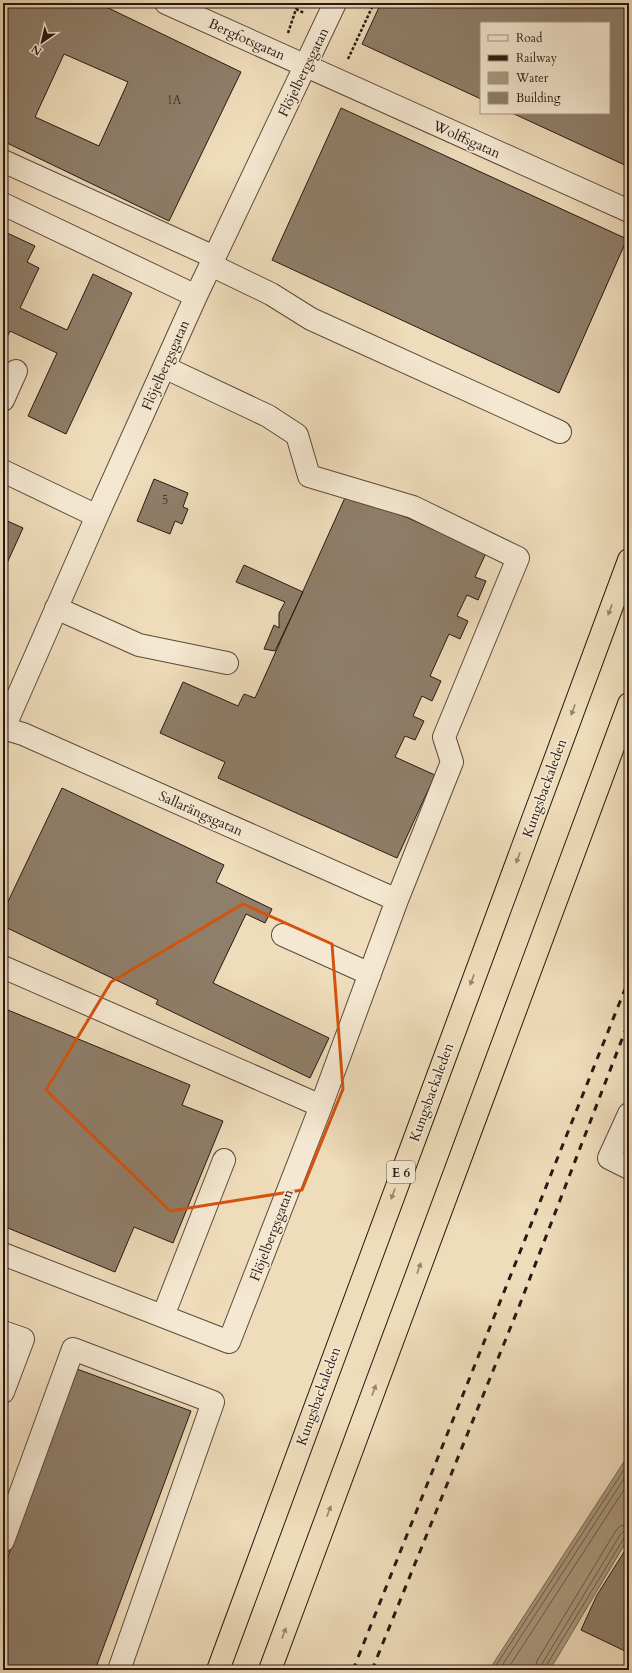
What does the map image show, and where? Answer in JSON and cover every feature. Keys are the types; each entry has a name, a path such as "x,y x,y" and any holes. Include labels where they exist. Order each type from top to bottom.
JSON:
{"highway":[{"name":"Kungsbackaleden","path":"218,1670 629,560"},
{"path":"270,1670 629,704"}],"street":[{"name":"Bergfotsgatan","path":"166,3 281,54 305,67"},
{"name":"Flöjelbergsgatan","path":"3,729 196,296 335,3"},
{"name":"Wolffsgatan","path":"305,67 629,211"},
{"path":"3,161 213,261 311,319 560,432"},
{"path":"3,204 196,296"},
{"name":"Flöjelbergsgatan","path":"3,1254 229,1342 321,1106 397,900 452,762 444,737 518,558 413,507 309,476 297,435 268,416 164,367"},
{"path":"3,400 16,371"},
{"path":"3,471 97,516"},
{"path":"56,608 139,645 227,663"},
{"name":"Sallarängsgatan","path":"3,729 23,734 397,900"},
{"path":"283,935 370,974"},
{"path":"3,967 321,1106"},
{"path":"629,1114 609,1158 629,1168"},
{"path":"163,1316 224,1160"},
{"path":"3,1332 23,1339 3,1392"},
{"path":"3,1541 73,1349 213,1402 119,1670"}],"path":[{"path":"338,82 374,3"}],"highlighted area":[{"path":"243,904 332,944 343,1089 302,1190 170,1211 46,1090 111,982"}],"water":[{"path":"629,1454 629,1537 557,1658 549,1670 489,1670"}],"building":[{"path":"3,3 98,3 241,72 169,221 3,141","holes":["64,54 128,82 99,146 35,117"]},
{"path":"381,3 629,3 629,167 514,114 610,114 610,22 480,22 480,99 362,44"},
{"path":"341,108 627,239 559,393 272,260"},
{"path":"3,231 35,246 27,262 39,268 20,308 67,330 93,274 132,293 66,434 28,416 57,353 10,331 3,345"},
{"path":"154,479 188,493 183,507 188,509 182,524 175,521 170,534 137,521"},
{"path":"348,491 486,553 475,577 486,581 478,600 467,595 457,616 468,621 460,639 449,634 430,676 441,681 432,701 422,696 413,716 424,721 415,740 405,736 395,757 435,775 397,858 218,778 225,762 160,733 183,682 238,706 244,694 255,698"},
{"path":"3,519 23,528 3,572"},
{"path":"244,565 303,592 275,651 264,649 274,625 279,628 279,613 285,602 236,582"},
{"path":"62,788 224,865 216,882 272,909 265,923 246,914 213,983 329,1038 310,1078 156,1004 158,1000 3,926 3,912"},
{"path":"3,1008 190,1085 182,1105 223,1121 173,1243 134,1227 115,1272 3,1226"},
{"path":"77,1369 191,1411 95,1670 3,1670 3,1570"},
{"path":"629,1544 629,1641 625,1651 581,1630 597,1595"}],"railway":[{"path":"353,1670 629,979"},
{"path":"372,1670 520,1304 629,1021"}]}
